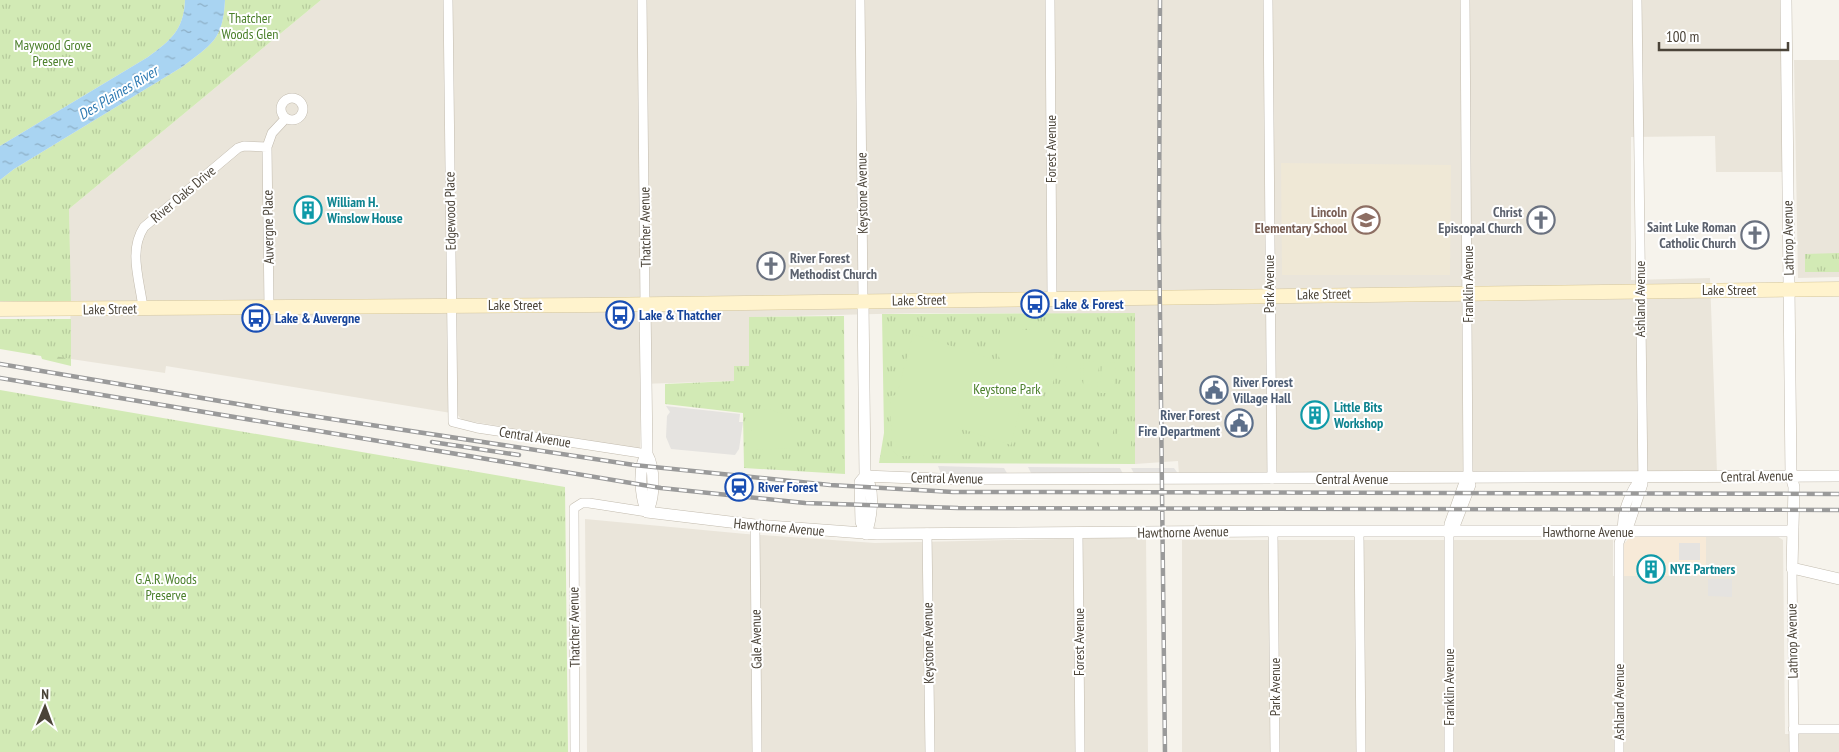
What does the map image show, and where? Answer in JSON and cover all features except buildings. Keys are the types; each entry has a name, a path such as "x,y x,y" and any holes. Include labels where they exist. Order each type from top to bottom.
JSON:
{"main road":[{"name":"Lake Street","path":"0,310 1839,289"}],"street":[{"name":"Edgewood Place","path":"448,0 453,422"},
{"name":"Thatcher Avenue","path":"642,0 647,454 642,461 643,503 647,512"},
{"name":"Keystone Avenue","path":"860,0 865,476 870,482 870,522 866,534"},
{"name":"Forest Avenue","path":"1050,0 1052,297"},
{"name":"Park Avenue","path":"1268,0 1272,479"},
{"name":"Franklin Avenue","path":"1449,752 1449,532 1456,524 1471,486 1468,479 1465,0"},
{"name":"Ashland Avenue","path":"1619,752 1619,543 1623,532 1630,524 1644,484 1642,477 1637,0"},
{"name":"Lathrop Avenue","path":"1786,0 1791,476 1794,487 1794,523 1791,531 1794,752"},
{"path":"267,147 272,133 286,118"},
{"name":"River Oaks Drive","path":"143,308 135,254 138,236 144,227 238,148 244,146 267,147"},
{"name":"Auvergne Place","path":"267,147 269,307"},
{"name":"Central Avenue","path":"453,422 477,428 647,454"},
{"name":"Central Avenue","path":"865,476 939,479 1468,479 1839,476"},
{"name":"Hawthorne Avenue","path":"578,504 589,503 755,525 866,534 1273,531 1791,531"},
{"name":"Thatcher Avenue","path":"575,752 572,513 578,504"},
{"name":"Gale Avenue","path":"755,525 757,752"},
{"name":"Park Avenue","path":"1273,531 1275,752"},
{"path":"1359,532 1362,752"},
{"name":"Keystone Avenue","path":"927,533 930,752"},
{"name":"Forest Avenue","path":"1078,533 1080,752"},
{"path":"1792,568 1839,579"},
{"path":"1793,729 1839,729"}],"shaded area":[{"path":"321,0 1780,0 1783,172 1716,172 1715,136 1631,137 1631,280 1710,278 1717,473 1179,475 1178,461 1135,464 1135,314 918,313 749,317 749,367 734,381 640,384 640,449 462,420 457,414 166,366 165,373 71,359 69,209"},
{"path":"1794,60 1839,60 1839,277 1798,278"},
{"name":"Lincoln Elementary School","path":"1281,163 1451,165 1450,275 1282,275"},
{"path":"666,406 740,414 739,422 743,422 739,449 735,455 671,449 666,437 667,416 670,412"},
{"path":"938,466 1004,468 1008,475 941,474"},
{"path":"1028,467 1120,468 1124,476 1032,475"},
{"path":"1131,468 1174,468 1179,475 1135,475"},
{"path":"585,519 746,534 875,543 1146,537 1148,752 587,752"},
{"path":"1706,535 1777,536 1783,540 1785,734 1839,734 1839,752 1182,752 1182,540 1613,540 1613,576 1705,576"},
{"path":"1706,535 1706,576 1624,576 1624,544 1630,537"},
{"path":"1679,543 1700,543 1700,560 1679,560"},
{"path":"1708,579 1732,579 1732,597 1708,596"}],"green space":[{"name":"Maywood Grove Preserve","path":"0,0 185,0 179,27 169,40 156,51 0,146"},
{"name":"Thatcher Woods Glen","path":"225,0 321,0 69,209 71,302 0,301 0,180 14,169 182,67 201,52 214,40 218,33 222,24"},
{"path":"1839,253 1839,272 1805,272 1805,254"},
{"name":"Keystone Park","path":"1135,313 1135,464 879,463 884,433 882,314"},
{"path":"844,316 845,474 744,468 743,413 665,404 665,384 734,381 734,366 749,366 749,317"},
{"path":"0,319 71,319 71,359 0,346"},
{"path":"0,326 71,326 71,366 42,359 41,356 0,349"},
{"path":"1000,330 1050,330 1055,335 1053,385 1026,384 1011,445 956,427 960,455 898,456 892,450 890,396 897,395 913,334 1002,362 999,357"},
{"path":"1067,361 1081,361 1080,392 1065,391"},
{"path":"1084,361 1099,362 1097,392 1083,392"},
{"path":"1102,362 1116,363 1114,393 1100,393"},
{"name":"G.A.R. Woods Preserve","path":"0,390 565,487 568,752 0,752"},
{"path":"769,409 786,415 793,429 793,448 755,450 752,448 752,410"},
{"path":"1099,422 1113,422 1113,453 1099,453"},
{"path":"1117,422 1131,422 1131,453 1117,453"}],"water":[{"name":"Des Plaines River","path":"185,0 225,0 222,24 214,40 208,46 182,67 14,169 0,180 0,146 156,51 169,40 179,27"}],"railway":[{"path":"1160,0 1159,228 1165,752"},
{"path":"0,364 279,411 634,465 830,485 953,492 1839,494"},
{"path":"0,378 661,488 805,503 958,508 1839,510"},
{"path":"432,442 519,455"}],"place":[{"name":"William H. Winslow House","path":"308,210"},
{"name":"Lincoln Elementary School","path":"1366,220"},
{"name":"Christ Episcopal Church","path":"1541,220"},
{"name":"Saint Luke Roman Catholic Church","path":"1755,235"},
{"name":"River Forest Methodist Church","path":"771,266"},
{"name":"Lake & Forest","path":"1035,304"},
{"name":"Lake & Thatcher","path":"620,315"},
{"name":"Lake & Auvergne","path":"256,318"},
{"name":"River Forest Village Hall","path":"1214,390"},
{"name":"Little Bits Workshop","path":"1315,415"},
{"name":"River Forest Fire Department","path":"1239,423"},
{"name":"River Forest","path":"739,487"},
{"name":"NYE Partners","path":"1651,569"}]}
